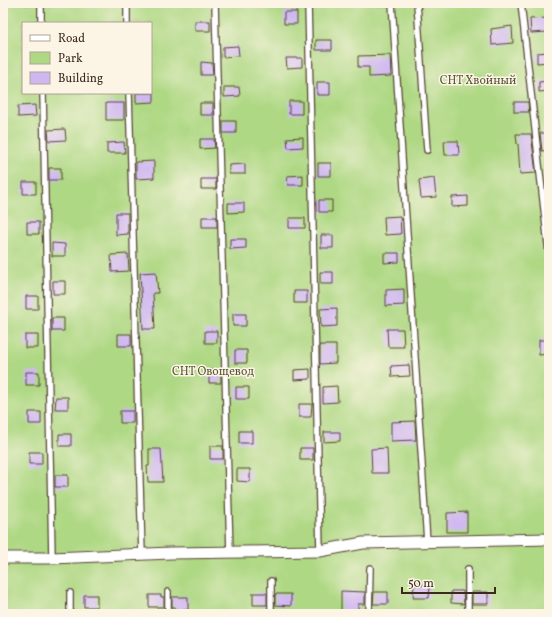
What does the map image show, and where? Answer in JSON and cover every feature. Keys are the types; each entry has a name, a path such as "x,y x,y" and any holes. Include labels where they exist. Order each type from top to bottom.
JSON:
{"street":[{"path":"3,558 320,551 363,543 549,539"}],"lane":[{"path":"127,3 128,22"},
{"path":"215,3 230,553"},
{"path":"308,3 320,551"},
{"path":"392,3 427,542"},
{"path":"417,3 427,150"},
{"path":"521,3 549,254"},
{"path":"41,4 41,22"},
{"path":"43,94 52,558"},
{"path":"129,94 142,554"},
{"path":"370,568 370,614"},
{"path":"468,569 468,614"},
{"path":"271,581 271,614"},
{"path":"168,592 168,614"},
{"path":"70,593 70,614"}],"green space":[{"name":"СНТ Овощевод","path":"3,3 549,3 549,614 3,614"}],"building":[{"path":"284,12 297,12 297,24 284,24"},
{"path":"547,18 548,32 531,33 530,19"},
{"path":"195,21 210,21 210,31 195,31"},
{"path":"512,26 513,43 492,45 491,29"},
{"path":"316,40 332,40 332,50 316,50"},
{"path":"238,46 239,56 223,57 223,47"},
{"path":"549,52 549,62 537,63 537,53"},
{"path":"390,55 391,76 369,77 369,67 358,67 358,56"},
{"path":"286,58 302,58 302,67 287,68"},
{"path":"201,62 212,63 213,75 201,75"},
{"path":"549,81 549,91 539,92 539,82"},
{"path":"317,82 330,82 330,95 317,95"},
{"path":"224,87 239,87 240,96 224,97"},
{"path":"154,93 154,102 136,103 136,94"},
{"path":"289,101 302,101 302,114 289,114"},
{"path":"514,102 528,102 529,112 514,112"},
{"path":"106,103 124,103 124,120 106,120"},
{"path":"200,103 213,103 213,115 200,115"},
{"path":"35,105 36,116 18,117 18,106"},
{"path":"223,121 236,121 236,133 223,133"},
{"path":"65,129 66,140 49,141 48,130"},
{"path":"540,133 549,133 549,150 542,151"},
{"path":"516,134 531,134 536,173 520,174"},
{"path":"303,137 303,147 288,148 287,138"},
{"path":"200,139 214,139 215,148 200,149"},
{"path":"444,141 458,141 459,155 445,155"},
{"path":"124,142 125,153 107,153 107,143"},
{"path":"154,161 154,178 136,179 136,162"},
{"path":"318,163 331,163 331,176 318,176"},
{"path":"245,164 245,174 229,174 229,165"},
{"path":"49,168 61,168 61,180 49,180"},
{"path":"303,175 303,185 288,185 287,176"},
{"path":"434,178 436,197 421,198 419,180"},
{"path":"201,179 216,179 216,189 201,189"},
{"path":"23,182 36,182 36,194 23,194"},
{"path":"468,196 468,206 452,207 452,197"},
{"path":"319,200 332,200 332,212 319,212"},
{"path":"228,203 244,203 244,212 228,213"},
{"path":"116,213 128,213 128,234 116,235"},
{"path":"400,216 401,234 385,235 384,217"},
{"path":"202,217 217,217 217,227 202,227"},
{"path":"289,218 305,218 305,228 289,228"},
{"path":"27,222 39,222 39,234 27,234"},
{"path":"321,235 333,235 333,248 321,248"},
{"path":"230,239 246,239 246,248 230,249"},
{"path":"52,243 65,244 65,256 52,256"},
{"path":"384,253 399,253 399,262 384,263"},
{"path":"128,254 129,271 112,272 111,255"},
{"path":"156,272 158,293 153,293 155,329 143,329 140,273"},
{"path":"320,272 333,272 333,284 320,284"},
{"path":"53,281 65,281 65,294 53,294"},
{"path":"404,289 404,305 386,306 386,290"},
{"path":"294,291 307,291 307,303 294,303"},
{"path":"26,296 38,296 38,309 26,309"},
{"path":"337,308 337,326 321,327 320,309"},
{"path":"233,314 246,314 246,326 233,326"},
{"path":"52,318 64,318 64,331 52,331"},
{"path":"387,329 403,329 404,347 388,347"},
{"path":"205,331 217,331 217,343 205,343"},
{"path":"118,334 131,334 131,346 118,346"},
{"path":"25,335 38,335 38,348 25,348"},
{"path":"539,340 549,340 549,354 539,355"},
{"path":"320,345 336,345 336,363 320,364"},
{"path":"235,350 247,350 247,363 235,363"},
{"path":"409,365 410,376 392,377 391,366"},
{"path":"310,369 310,379 294,380 294,370"},
{"path":"209,370 221,370 221,383 209,383"},
{"path":"26,372 39,372 39,385 26,385"},
{"path":"337,386 338,402 323,403 323,387"},
{"path":"236,387 249,387 249,399 236,399"},
{"path":"56,397 68,397 68,409 55,409"},
{"path":"299,404 312,404 311,417 299,417"},
{"path":"120,411 133,411 133,423 120,423"},
{"path":"29,412 41,412 41,424 29,424"},
{"path":"415,421 416,440 391,441 391,422"},
{"path":"239,431 252,431 252,443 239,443"},
{"path":"324,432 340,432 340,441 324,442"},
{"path":"59,434 71,434 71,446 59,446"},
{"path":"210,446 223,446 223,459 210,459"},
{"path":"300,448 313,448 313,460 300,460"},
{"path":"387,448 388,473 372,473 371,449"},
{"path":"149,449 161,449 163,482 148,482 147,466 149,466"},
{"path":"29,452 42,452 42,464 29,464"},
{"path":"237,469 250,469 250,482 237,481"},
{"path":"55,475 68,475 68,487 55,487"},
{"path":"467,512 467,532 447,532 447,513"},
{"path":"414,585 430,585 429,598 413,598"},
{"path":"341,591 365,592 365,604 358,604 358,614 341,614"},
{"path":"451,591 463,591 464,604 451,603"},
{"path":"374,592 388,592 388,604 373,604"},
{"path":"472,592 488,592 488,604 472,604"},
{"path":"253,593 267,594 267,605 253,605"},
{"path":"275,594 291,594 291,606 275,605"},
{"path":"84,595 97,595 97,607 84,607"},
{"path":"149,595 161,595 161,597 164,597 164,607 149,607"},
{"path":"172,597 188,597 188,610 175,610 175,607 172,607"}],"park label":[{"name":"СНТ Хвойный","path":"478,80"}]}
